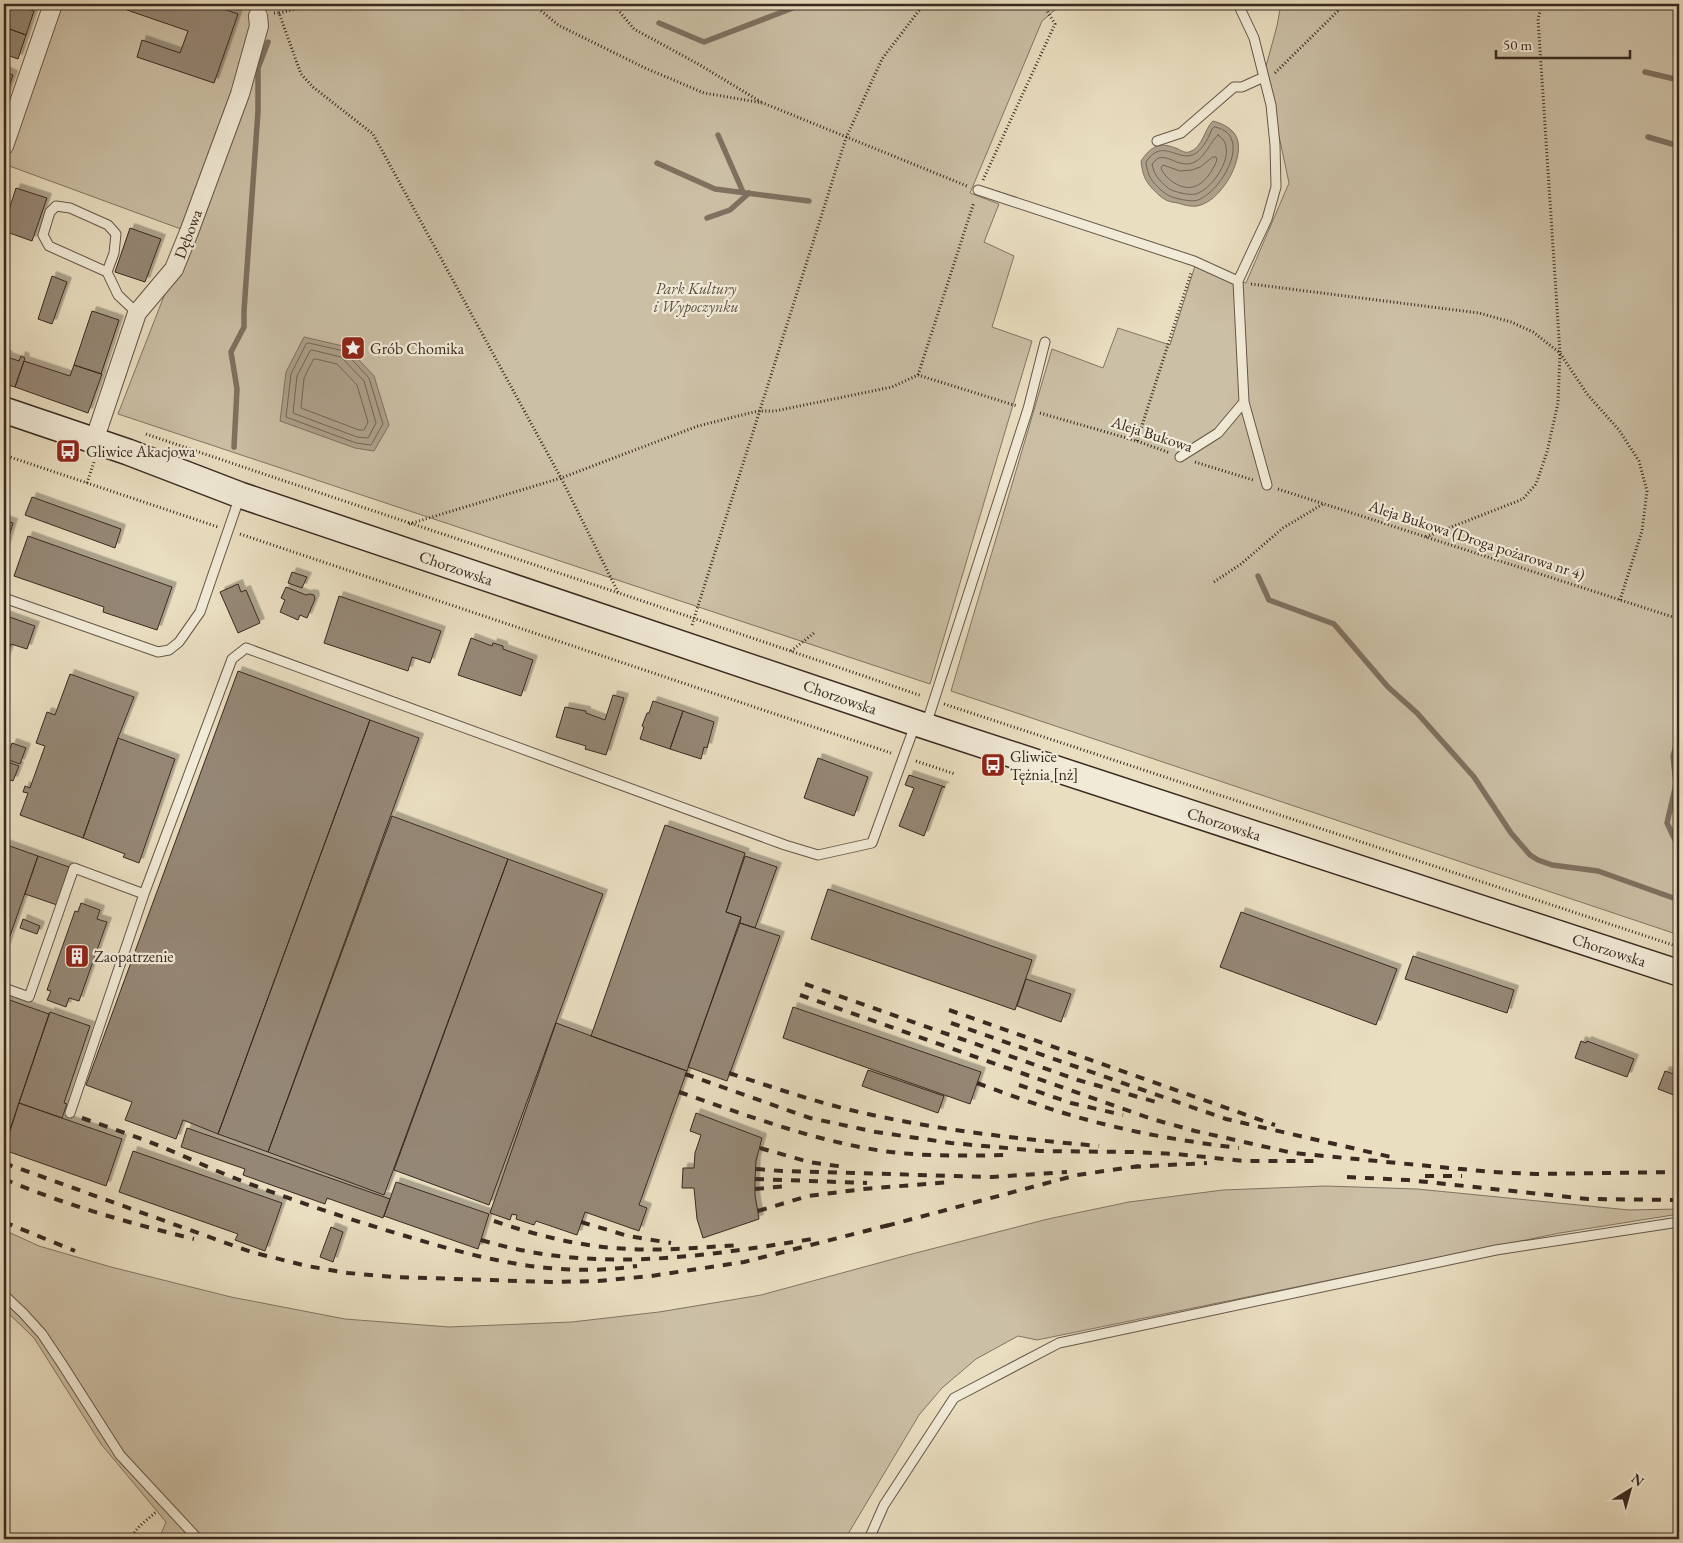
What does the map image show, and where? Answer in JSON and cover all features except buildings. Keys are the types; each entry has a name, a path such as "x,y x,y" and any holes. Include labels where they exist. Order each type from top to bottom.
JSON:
{"main road":[{"name":"Chorzowska","path":"4,410 94,451 128,452 240,495 921,724 1679,973"}],"street":[{"path":"4,146 53,4"},
{"name":"Dębowa","path":"94,451 137,313 174,270 240,94 259,26 265,15"}],"lane":[{"path":"1238,4 1254,38 1265,79 1271,105 1275,145 1276,187 1267,220 1238,281 1244,402 1267,485"},
{"path":"1156,141 1181,133 1234,88 1265,79"},
{"path":"978,190 1194,260 1238,281"},
{"path":"107,272 114,253 116,234 108,225 70,208 56,206 50,212 43,235 49,246 107,272 118,295 137,313"},
{"path":"70,1113 144,894 232,659 246,648 776,842 818,855 872,843 904,757 934,700 1028,409 1045,342"},
{"path":"1180,457 1218,433 1244,402"},
{"path":"4,598 158,652 169,650 179,642 200,612 240,495"},
{"path":"4,988 29,996 74,868 144,894"},
{"path":"869,1539 884,1505 954,1398 1059,1344 1496,1250 1679,1222"},
{"path":"4,1295 42,1334 120,1455 198,1539"}],"path":[{"path":"265,15 316,4"},
{"path":"533,4 558,25 644,68 704,93 763,103"},
{"path":"613,4 634,29 700,65 763,103 978,190"},
{"path":"691,628 758,411 846,138 882,59 924,4"},
{"path":"409,524 561,478 698,426 758,411 776,411 892,387 918,375 978,190 1055,24 1044,4"},
{"path":"1265,79 1345,4"},
{"path":"1426,537 1523,499 1536,484 1547,452 1558,403 1560,352 1538,19 1542,4"},
{"path":"279,13 301,74 313,87 373,134 561,478 619,594"},
{"path":"1137,441 1194,260"},
{"path":"1238,281 1262,286 1479,313 1511,322 1533,332 1560,352 1587,394 1619,430 1639,461 1647,491 1642,531 1620,600"},
{"name":"Aleja Bukowa","path":"918,375 1137,441 1267,485"},
{"path":"139,432 934,700 1679,948"},
{"path":"88,483 94,451"},
{"path":"4,454 956,774"},
{"name":"Aleja Bukowa (Droga pożarowa nr 4)","path":"1267,485 1679,619"},
{"path":"1214,582 1241,564 1282,528 1323,504"},
{"path":"791,651 814,633"},
{"path":"131,1539 146,1521 165,1505"}],"green space":[{"name":"Park Kultury i Wypoczynku","path":"60,4 1062,4 1042,21 970,193 999,204 984,242 1014,256 992,327 1032,341 930,684 118,414 189,232 4,164"},
{"path":"1281,4 1679,4 1679,935 951,691 1052,349 1103,368 1118,328 1170,345 1195,266 1246,283 1289,183 1265,70"},
{"path":"1325,1186 1417,1189 1629,1210 1679,1209 1679,1214 1560,1233 1037,1340 1018,1336 976,1359 942,1388 919,1415 848,1534 847,1539 159,1539 166,1522 101,1444 34,1338 4,1309 4,1230 39,1246 111,1267 231,1297 345,1319 449,1327 572,1322 659,1312 761,1295 1048,1219 1129,1202 1223,1190"}],"water":[{"path":"1213,121 1229,128 1235,134 1238,142 1237,161 1228,181 1214,197 1206,203 1197,206 1188,206 1164,199 1146,181 1141,161 1156,146 1166,145 1184,152 1194,150"},
{"path":"304,337 347,347 374,376 389,425 374,451 355,448 280,421 286,372"}],"waterway":[{"path":"659,23 704,42 803,4"},
{"path":"234,447 237,389 231,352 244,327 258,111 258,68 268,42"},
{"path":"1645,72 1679,80"},
{"path":"718,135 743,192"},
{"path":"1648,137 1679,146"},
{"path":"657,163 715,189 809,201"},
{"path":"707,218 730,210 749,193"},
{"path":"1258,576 1269,600 1334,624 1388,687 1417,713 1474,777 1511,833 1530,855 1552,865 1598,871 1679,900"},
{"path":"1679,736 1673,756 1676,784 1667,823 1679,848"}],"railway":[{"path":"805,984 1078,1080 1163,1104"},
{"path":"800,995 1152,1119 1195,1131 1293,1153 1492,1172 1536,1174"},
{"path":"949,1010 1275,1125"},
{"path":"951,1023 1226,1119 1391,1157"},
{"path":"729,1073 833,1105 897,1120 983,1134 1099,1146"},
{"path":"685,1074 810,1118 876,1132 951,1143 1040,1151 1176,1154 1244,1161 1318,1161"},
{"path":"977,1083 1056,1111 1109,1126 1174,1139 1239,1148"},
{"path":"1019,1085 1071,1103 1123,1115"},
{"path":"679,1092 794,1131 865,1148 954,1156 1009,1155"},
{"path":"82,1118 151,1143 229,1176 301,1203 387,1231 466,1253 522,1265 550,1268 579,1270 637,1266"},
{"path":"760,1148 809,1162 845,1167"},
{"path":"4,1163 251,1252 307,1266 348,1273 394,1277 551,1282 598,1281 651,1276 744,1262 893,1224"},
{"path":"1132,1167 1207,1163"},
{"path":"886,1226 1077,1175 1139,1166"},
{"path":"756,1169 992,1177 1067,1172"},
{"path":"1530,1174 1679,1172"},
{"path":"1425,1176 1462,1176"},
{"path":"1347,1177 1408,1180 1588,1199 1679,1200"},
{"path":"4,1179 98,1213 194,1239"},
{"path":"755,1179 867,1183"},
{"path":"758,1211 808,1196 950,1182"},
{"path":"755,1189 787,1186"},
{"path":"494,1221 561,1240 612,1248 657,1250 741,1245"},
{"path":"4,1222 75,1251"},
{"path":"581,1222 628,1236 671,1243"},
{"path":"481,1240 564,1257 646,1259 729,1252 812,1239"}],"place":[{"name":"Grób Chomika","path":"353,348"},
{"name":"Gliwice Akacjowa","path":"68,451"},
{"name":"Gliwice Tężnia [nż]","path":"993,765"},
{"name":"Zaopatrzenie","path":"77,956"}]}
